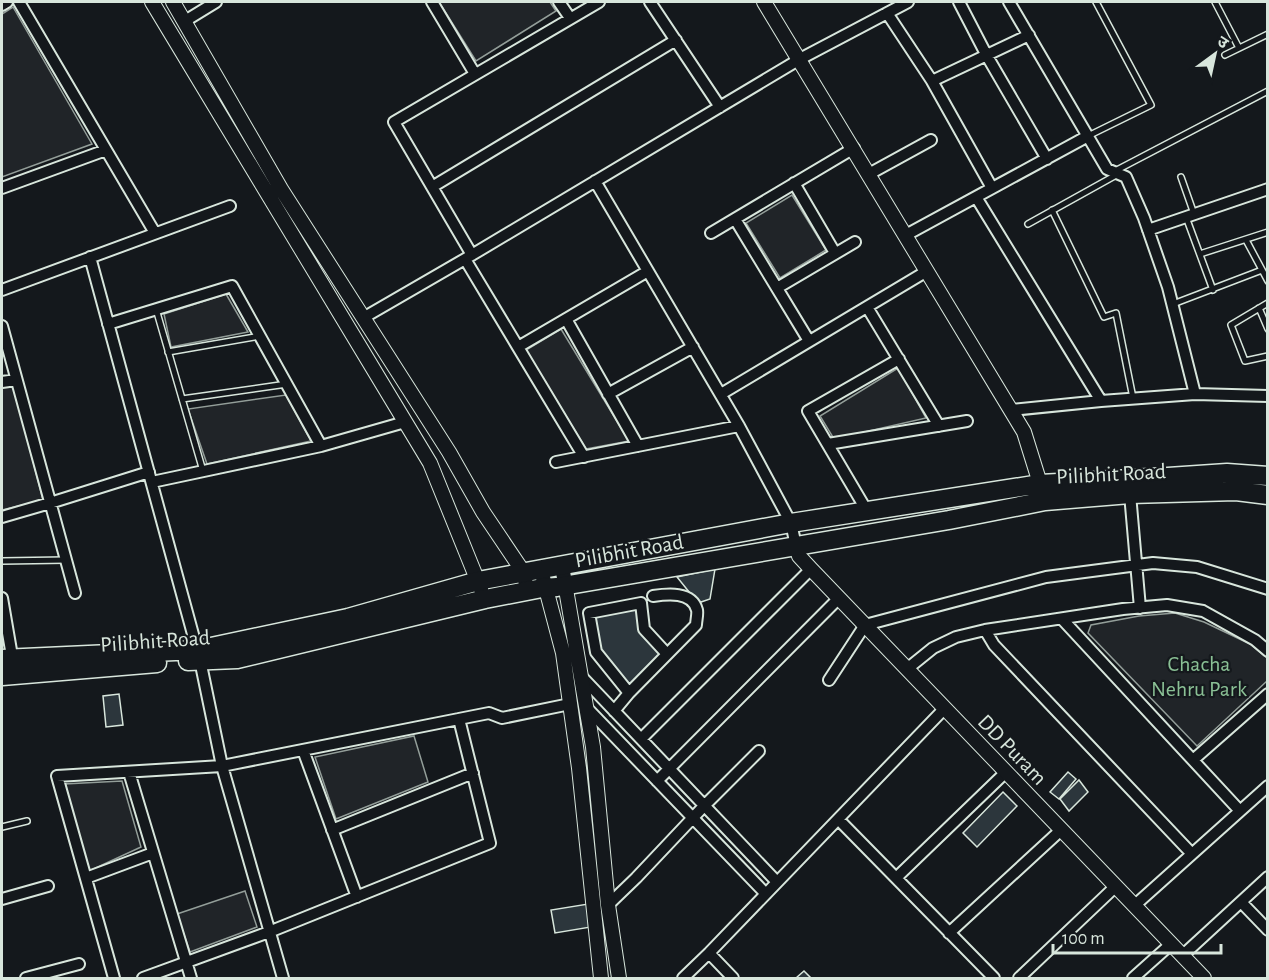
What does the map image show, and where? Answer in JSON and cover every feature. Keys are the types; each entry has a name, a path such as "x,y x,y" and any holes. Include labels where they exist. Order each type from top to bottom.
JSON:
{"highway":[{"path":"198,655 348,618 478,581 791,523 867,511 1168,477 1227,473 1268,476"},
{"name":"Pilibhit Road","path":"8,667 198,655 237,659 485,599 938,522 1043,492 1130,494 1236,491 1268,495"}],"street":[{"path":"2,5 7,2"},
{"path":"19,2 155,233"},
{"path":"152,2 430,463 485,599"},
{"path":"173,2 281,189 449,452 483,512 546,588 563,653 579,768 601,978"},
{"path":"185,21 216,2"},
{"path":"432,2 474,74"},
{"path":"559,2 570,18"},
{"path":"584,457 518,347 394,122 599,2"},
{"path":"650,2 720,107"},
{"path":"764,2 1012,410 1024,432 1043,492"},
{"path":"363,318 800,59 908,2"},
{"path":"959,2 987,56 1047,159"},
{"path":"1009,2 1107,169 1126,177 1168,286 1195,394"},
{"path":"887,13 932,81 993,188"},
{"path":"932,81 1029,35"},
{"path":"432,188 676,40"},
{"path":"906,235 1088,136"},
{"path":"869,174 931,140"},
{"path":"711,233 854,148"},
{"path":"2,188 106,150"},
{"path":"595,182 739,426 791,523 796,546"},
{"path":"794,183 835,253"},
{"path":"1148,230 1267,191"},
{"path":"976,196 1101,401"},
{"path":"2,290 230,206"},
{"path":"735,219 809,342"},
{"path":"777,288 855,242"},
{"path":"90,257 198,655 222,766 283,978"},
{"path":"518,347 648,271"},
{"path":"721,394 927,271"},
{"path":"108,324 232,286 321,446"},
{"path":"867,307 939,426"},
{"path":"566,319 638,446"},
{"path":"2,326 75,593"},
{"path":"608,394 693,347"},
{"path":"867,511 808,411 899,359"},
{"path":"2,382 16,380"},
{"path":"1012,410 1195,394 1268,396"},
{"path":"2,517 151,477 202,471 321,446 405,422"},
{"path":"828,444 967,422"},
{"path":"556,462 739,426"},
{"path":"1130,494 1140,608"},
{"name":"DD Puram","path":"796,546 799,556 811,569 1204,978"},
{"path":"829,680 865,626 1046,577 1153,563 1197,567 1268,589"},
{"path":"562,566 593,747 608,905 619,978"},
{"path":"640,739 811,569"},
{"path":"527,591 533,571"},
{"path":"614,711 696,625 697,610 690,600 676,594 653,596"},
{"path":"2,597 8,667"},
{"path":"657,781 839,598"},
{"path":"629,693 596,652 589,613 641,603 644,629 668,654"},
{"path":"907,669 933,648 956,636 1167,605 1203,611 1255,640 1268,651"},
{"path":"1062,619 1240,811"},
{"path":"985,630 994,645 1192,854"},
{"path":"582,677 777,882"},
{"path":"1193,760 1268,694"},
{"path":"114,978 57,776 222,766 489,713 502,718 570,704"},
{"path":"587,708 766,894"},
{"path":"683,978 945,708"},
{"path":"143,978 269,932 489,843 459,719"},
{"path":"303,750 357,897"},
{"path":"608,905 759,751"},
{"path":"129,771 191,978"},
{"path":"332,830 473,772"},
{"path":"896,878 1005,772"},
{"path":"1134,906 1268,786"},
{"path":"838,819 994,978"},
{"path":"949,933 1061,830"},
{"path":"86,878 153,853"},
{"path":"1182,956 1268,877"},
{"path":"2,899 48,886"},
{"path":"1019,978 1116,886"},
{"path":"1241,902 1268,930"},
{"path":"1133,978 1171,944"},
{"path":"709,953 733,978"},
{"path":"26,978 79,964"}],"lane":[{"path":"1088,136 1151,105 1096,2"},
{"path":"1216,2 1239,48"},
{"path":"1226,55 1268,34"},
{"path":"1028,224 1116,173 1268,91"},
{"path":"1181,177 1200,254 1213,290"},
{"path":"1052,210 1104,317 1116,313 1133,398"},
{"path":"1200,254 1268,232"},
{"path":"1246,240 1268,281"},
{"path":"1173,304 1262,270"},
{"path":"1268,303 1231,325 1245,362 1268,356"},
{"path":"1259,308 1268,329"},
{"path":"156,309 202,471"},
{"path":"168,352 260,336"},
{"path":"182,399 287,384"},
{"path":"2,561 66,560"},
{"path":"2,827 27,821"}],"green space":[{"path":"439,2 550,2 556,11 476,61"},
{"path":"13,7 92,144 2,177 2,14"},
{"path":"792,195 826,250 780,278 746,223"},
{"path":"226,294 248,332 171,347 164,314"},
{"path":"561,329 629,441 586,449 526,350"},
{"path":"898,368 926,418 834,439 820,416"},
{"path":"13,384 43,500 2,510 2,387"},
{"path":"286,395 311,441 207,464 188,409"},
{"name":"Chacha Nehru Park","path":"1175,613 1204,622 1250,644 1267,658 1267,681 1197,746 1088,633 1091,625 1139,616"},
{"path":"414,736 428,782 336,819 315,757"},
{"path":"122,781 141,847 87,872 64,784"},
{"path":"245,891 257,927 190,952 177,914"}],"building":[{"path":"715,569 710,599 698,603 677,577"},
{"path":"641,603 644,629 667,654 629,693 596,652 589,613"},
{"path":"119,694 123,725 106,727 103,696"},
{"path":"1068,772 1076,779 1059,799 1050,792"},
{"path":"1079,780 1088,792 1069,811 1060,799"},
{"path":"1003,792 1017,806 977,847 963,833"},
{"path":"588,904 591,927 555,933 551,910"},
{"path":"804,971 811,978 796,978"}]}
